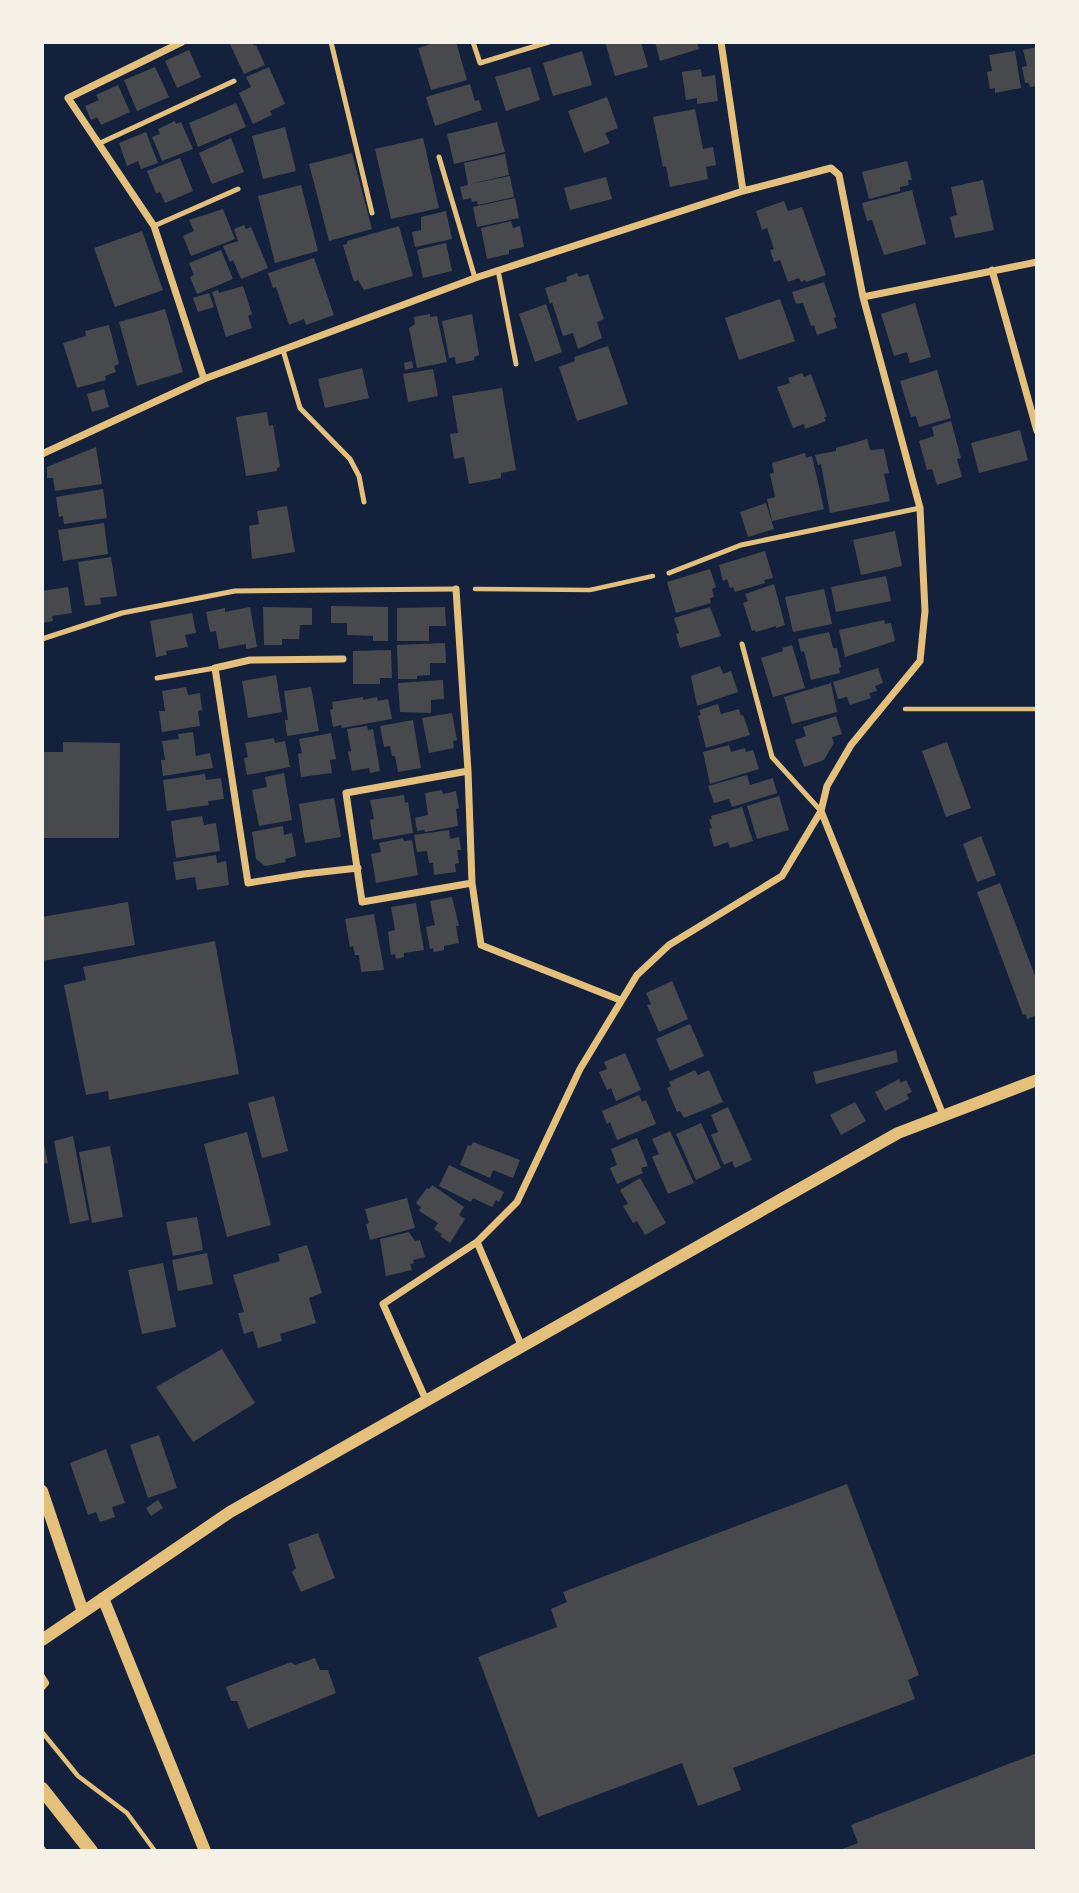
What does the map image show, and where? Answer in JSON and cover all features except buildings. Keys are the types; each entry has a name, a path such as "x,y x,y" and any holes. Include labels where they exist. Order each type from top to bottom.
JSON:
{"main road":[{"path":"42,1789 91,1851"}],"street":[{"path":"182,42 68,98 154,226 204,379"},
{"path":"721,42 743,191"},
{"path":"42,454 204,379 475,278 743,191 831,168 839,175 863,297 920,508 925,611 920,661 851,745 827,786 821,811 782,876 669,945 636,975 580,1069 517,1202 477,1242 383,1304 426,1399"},
{"path":"863,297 1037,262"},
{"path":"992,270 1037,431"},
{"path":"456,589 472,883 481,945 620,1000"},
{"path":"343,659 250,660 215,668 248,883 358,868"},
{"path":"468,771 346,793 362,902 472,883"},
{"path":"821,811 943,1115"},
{"path":"42,1640 230,1511 898,1133 1037,1080"},
{"path":"477,1242 522,1346"},
{"path":"42,1491 83,1612"},
{"path":"103,1598 205,1851"}],"lane":[{"path":"331,42 372,213"},
{"path":"473,42 480,63 549,42"},
{"path":"98,144 234,82"},
{"path":"439,157 475,278"},
{"path":"154,226 237,189"},
{"path":"498,270 516,365"},
{"path":"283,350 300,408 350,459 359,476 364,502"},
{"path":"669,573 741,545 920,508"},
{"path":"42,639 122,613 235,591 456,589"},
{"path":"742,644 772,757 821,811"},
{"path":"157,678 215,668"}],"path":[{"path":"456,589 590,590 669,573"},
{"path":"879,708 1037,709"},
{"path":"42,1675 47,1683 42,1689"},
{"path":"42,1732 78,1776 127,1814 155,1851"}]}
